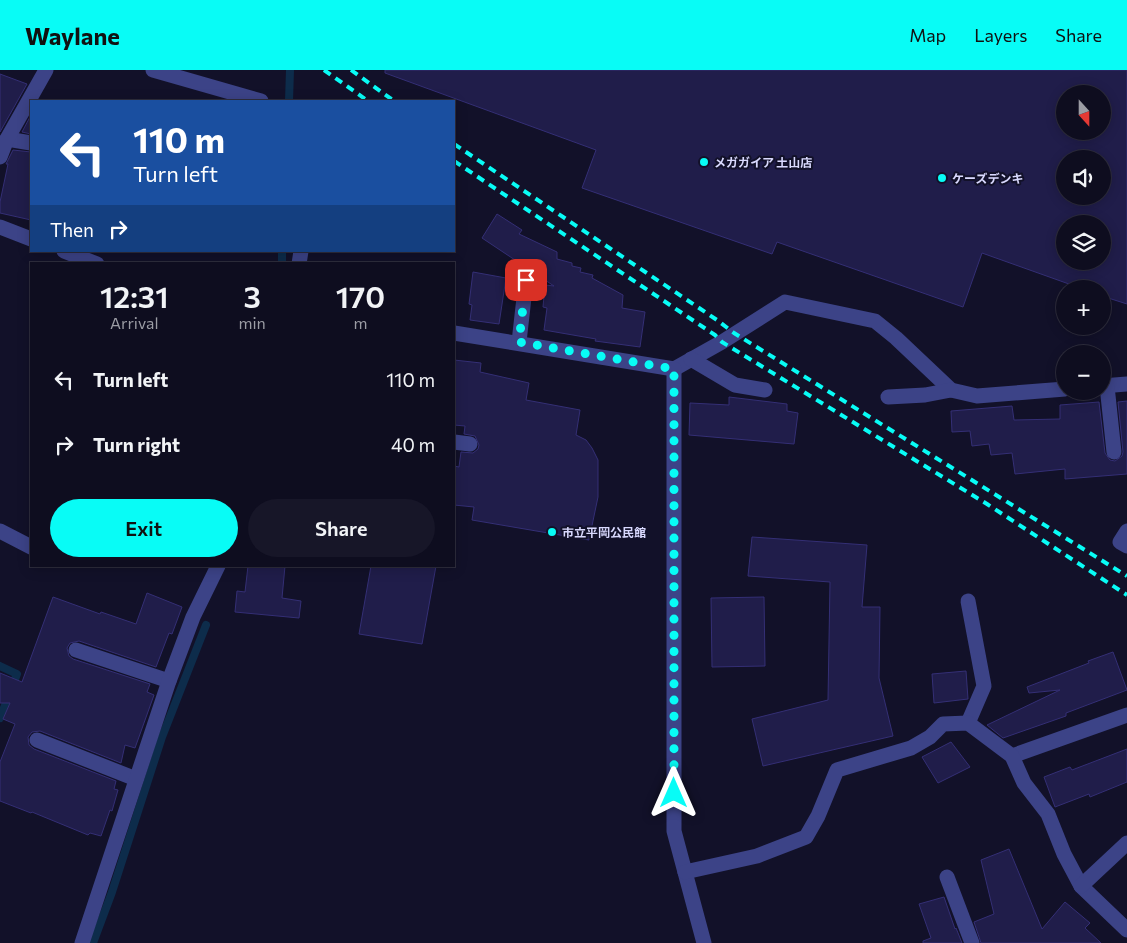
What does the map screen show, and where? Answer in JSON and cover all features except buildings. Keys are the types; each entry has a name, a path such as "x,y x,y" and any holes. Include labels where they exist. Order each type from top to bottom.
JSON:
{"street":[{"path":"0,157 6,138 46,70"},
{"path":"153,70 258,100"},
{"path":"6,138 30,143"},
{"path":"2,231 30,239"},
{"path":"67,252 93,262"},
{"path":"519,342 526,280"},
{"path":"455,333 519,342 674,369 785,302 875,321 896,338 951,390"},
{"path":"690,360 735,385 766,390"},
{"path":"674,369 674,831 704,943"},
{"path":"1111,385 1127,384"},
{"path":"888,397 924,395 951,390 977,396 1056,390"},
{"path":"1107,400 1114,452"},
{"path":"455,442 470,444"},
{"path":"0,531 30,546"},
{"path":"1127,531 1120,542 1127,546"},
{"path":"82,943 169,681 193,617 218,567"},
{"path":"968,601 984,686 968,723"},
{"path":"76,650 169,681"},
{"path":"1012,756 1127,714"},
{"path":"685,872 757,856 806,837 818,816 837,770 911,748 930,737 943,724 968,723 1012,756 1024,783 1048,814 1064,854 1081,886 1127,930"},
{"path":"37,740 136,778"},
{"path":"1081,886 1127,843"},
{"path":"947,877 972,943"}],"waterway":[{"path":"289,100 290,70"},
{"path":"282,252 282,262"},
{"path":"93,943 112,892 162,737 206,625"},
{"path":"0,666 17,674 0,718"}],"railway":[{"path":"324,70 367,100"},
{"path":"351,70 393,100"},
{"path":"455,145 734,333 1127,576"},
{"path":"455,162 715,335 722,342 987,504 1127,595"}],"place":[{"name":"メガガイア 土山店","path":"704,162"},
{"name":"ケーズデンキ","path":"942,178"},
{"name":"市立平岡公民館","path":"552,532"}],"route":[{"path":"526,280 519,342 674,369 674,793"}]}
